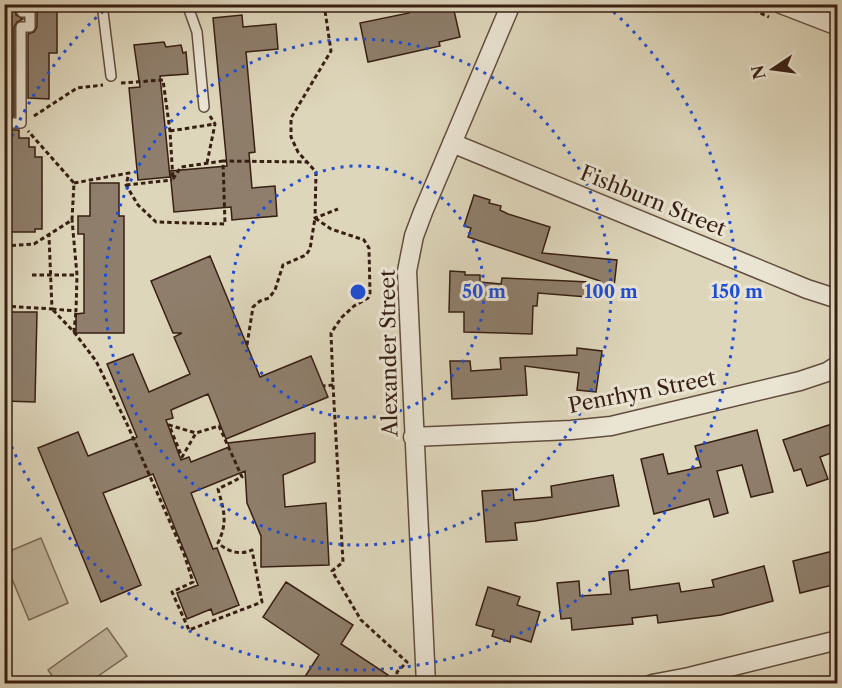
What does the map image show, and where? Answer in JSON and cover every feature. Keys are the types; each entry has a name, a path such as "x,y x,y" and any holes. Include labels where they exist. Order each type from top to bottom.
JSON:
{"street":[{"name":"Alexander Street","path":"433,679 413,437 407,271 414,236 511,4"},
{"path":"782,4 837,26"},
{"name":"Fishburn Street","path":"452,143 807,289 837,299"},
{"name":"Penrhyn Street","path":"413,437 611,426 800,381 826,372 837,365"},
{"path":"652,684 837,640"}],"lane":[{"path":"4,123 21,123 21,27 30,27 30,12 22,12 22,4"},
{"path":"102,4 111,80"},
{"path":"187,4 197,32 204,107"}],"path":[{"path":"247,345 253,307 269,298 283,265 306,255 310,249 315,218 316,172 298,152 291,138 291,118 331,51 324,4"},
{"path":"74,332 77,275 72,220 74,183 21,123 77,88 111,80"},
{"path":"118,84 163,80 170,131 172,180"},
{"path":"204,107 215,124 207,163"},
{"path":"170,131 215,124"},
{"path":"74,183 129,173 126,185 138,205 156,222 225,224 223,160"},
{"path":"126,185 172,180 181,167 223,160 308,162"},
{"path":"315,218 338,209"},
{"path":"315,218 332,229 364,240 369,248 370,293 368,298 354,306 342,317 331,333 343,562 332,570 361,620 407,662 397,672 397,684"},
{"path":"4,246 34,244 72,220"},
{"path":"49,235 52,309 74,332 96,361 127,424 183,554 193,582 172,592 189,630 262,602 252,550 228,551 218,543 224,530 225,513 218,489 242,477 219,426 196,433 169,425 182,457 196,433"},
{"path":"32,275 77,275"},
{"path":"4,306 76,310"},
{"path":"323,386 333,385"},
{"path":"433,679 466,681 466,684"}],"shaded area":[{"path":"41,538 68,603 29,620 5,562 5,553"},
{"path":"107,628 127,656 88,683 57,683 48,670"}],"building":[{"path":"4,4 15,4 16,15 23,19 14,27 14,116 4,116"},
{"path":"408,4 426,4 427,11 453,6 460,37 439,42 440,46 368,62 360,23 409,13"},
{"path":"32,6 57,6 57,53 49,53 49,99 28,98 28,34 34,32 37,27 37,11"},
{"path":"242,15 243,27 276,24 278,49 246,52 255,152 249,153 252,188 275,186 277,216 232,220 231,207 174,212 170,171 227,166 213,18"},
{"path":"164,42 166,47 181,45 183,53 186,52 188,74 160,76 170,177 138,180 129,88 140,87 134,45"},
{"path":"4,130 19,130 19,138 29,138 29,147 35,147 35,157 42,157 42,229 35,229 35,232 4,232"},
{"path":"90,183 119,183 119,216 124,216 124,333 76,333 76,314 84,313 84,234 78,234 78,216 90,216"},
{"path":"474,195 501,206 500,210 508,214 550,227 542,253 617,260 614,287 599,286 600,281 468,237 471,228 464,226"},
{"path":"210,256 260,377 311,356 328,397 226,439 208,394 171,410 173,418 166,420 181,460 189,457 191,462 229,447 228,443 315,433 315,462 283,475 285,507 326,503 329,565 261,567 261,536 247,503 245,471 191,493 213,549 217,548 239,605 213,615 211,609 187,619 177,593 198,585 153,474 103,493 141,585 101,602 38,448 78,432 88,456 137,437 107,364 133,354 149,392 190,374 174,337 182,333 173,333 151,281"},
{"path":"450,271 465,272 465,275 480,275 480,282 501,284 502,278 589,282 587,297 538,293 537,306 533,306 532,334 464,332 464,312 449,312"},
{"path":"4,312 37,312 35,402 4,401"},
{"path":"577,348 602,351 596,392 577,390 579,373 525,366 527,395 452,399 450,361 470,361 471,371 501,369 500,358 577,355"},
{"path":"832,424 837,441 837,451 820,457 828,479 807,486 801,469 794,471 783,440"},
{"path":"757,430 773,492 751,497 742,465 717,471 728,513 714,517 709,499 654,514 641,459 663,454 668,474 701,467 695,446"},
{"path":"613,475 619,506 515,523 517,540 486,542 482,491 513,489 514,500 552,497 551,486"},
{"path":"837,550 837,584 800,593 793,561"},
{"path":"764,566 773,601 721,615 658,623 657,615 632,618 633,624 572,630 571,618 561,619 557,583 579,581 580,596 611,594 609,572 628,570 630,590 679,583 681,592 714,587 712,580"},
{"path":"286,582 353,625 341,644 388,675 382,684 312,684 304,678 319,655 263,617"},
{"path":"488,587 520,597 517,605 540,612 531,642 511,636 510,642 492,636 494,630 476,625"}]}
